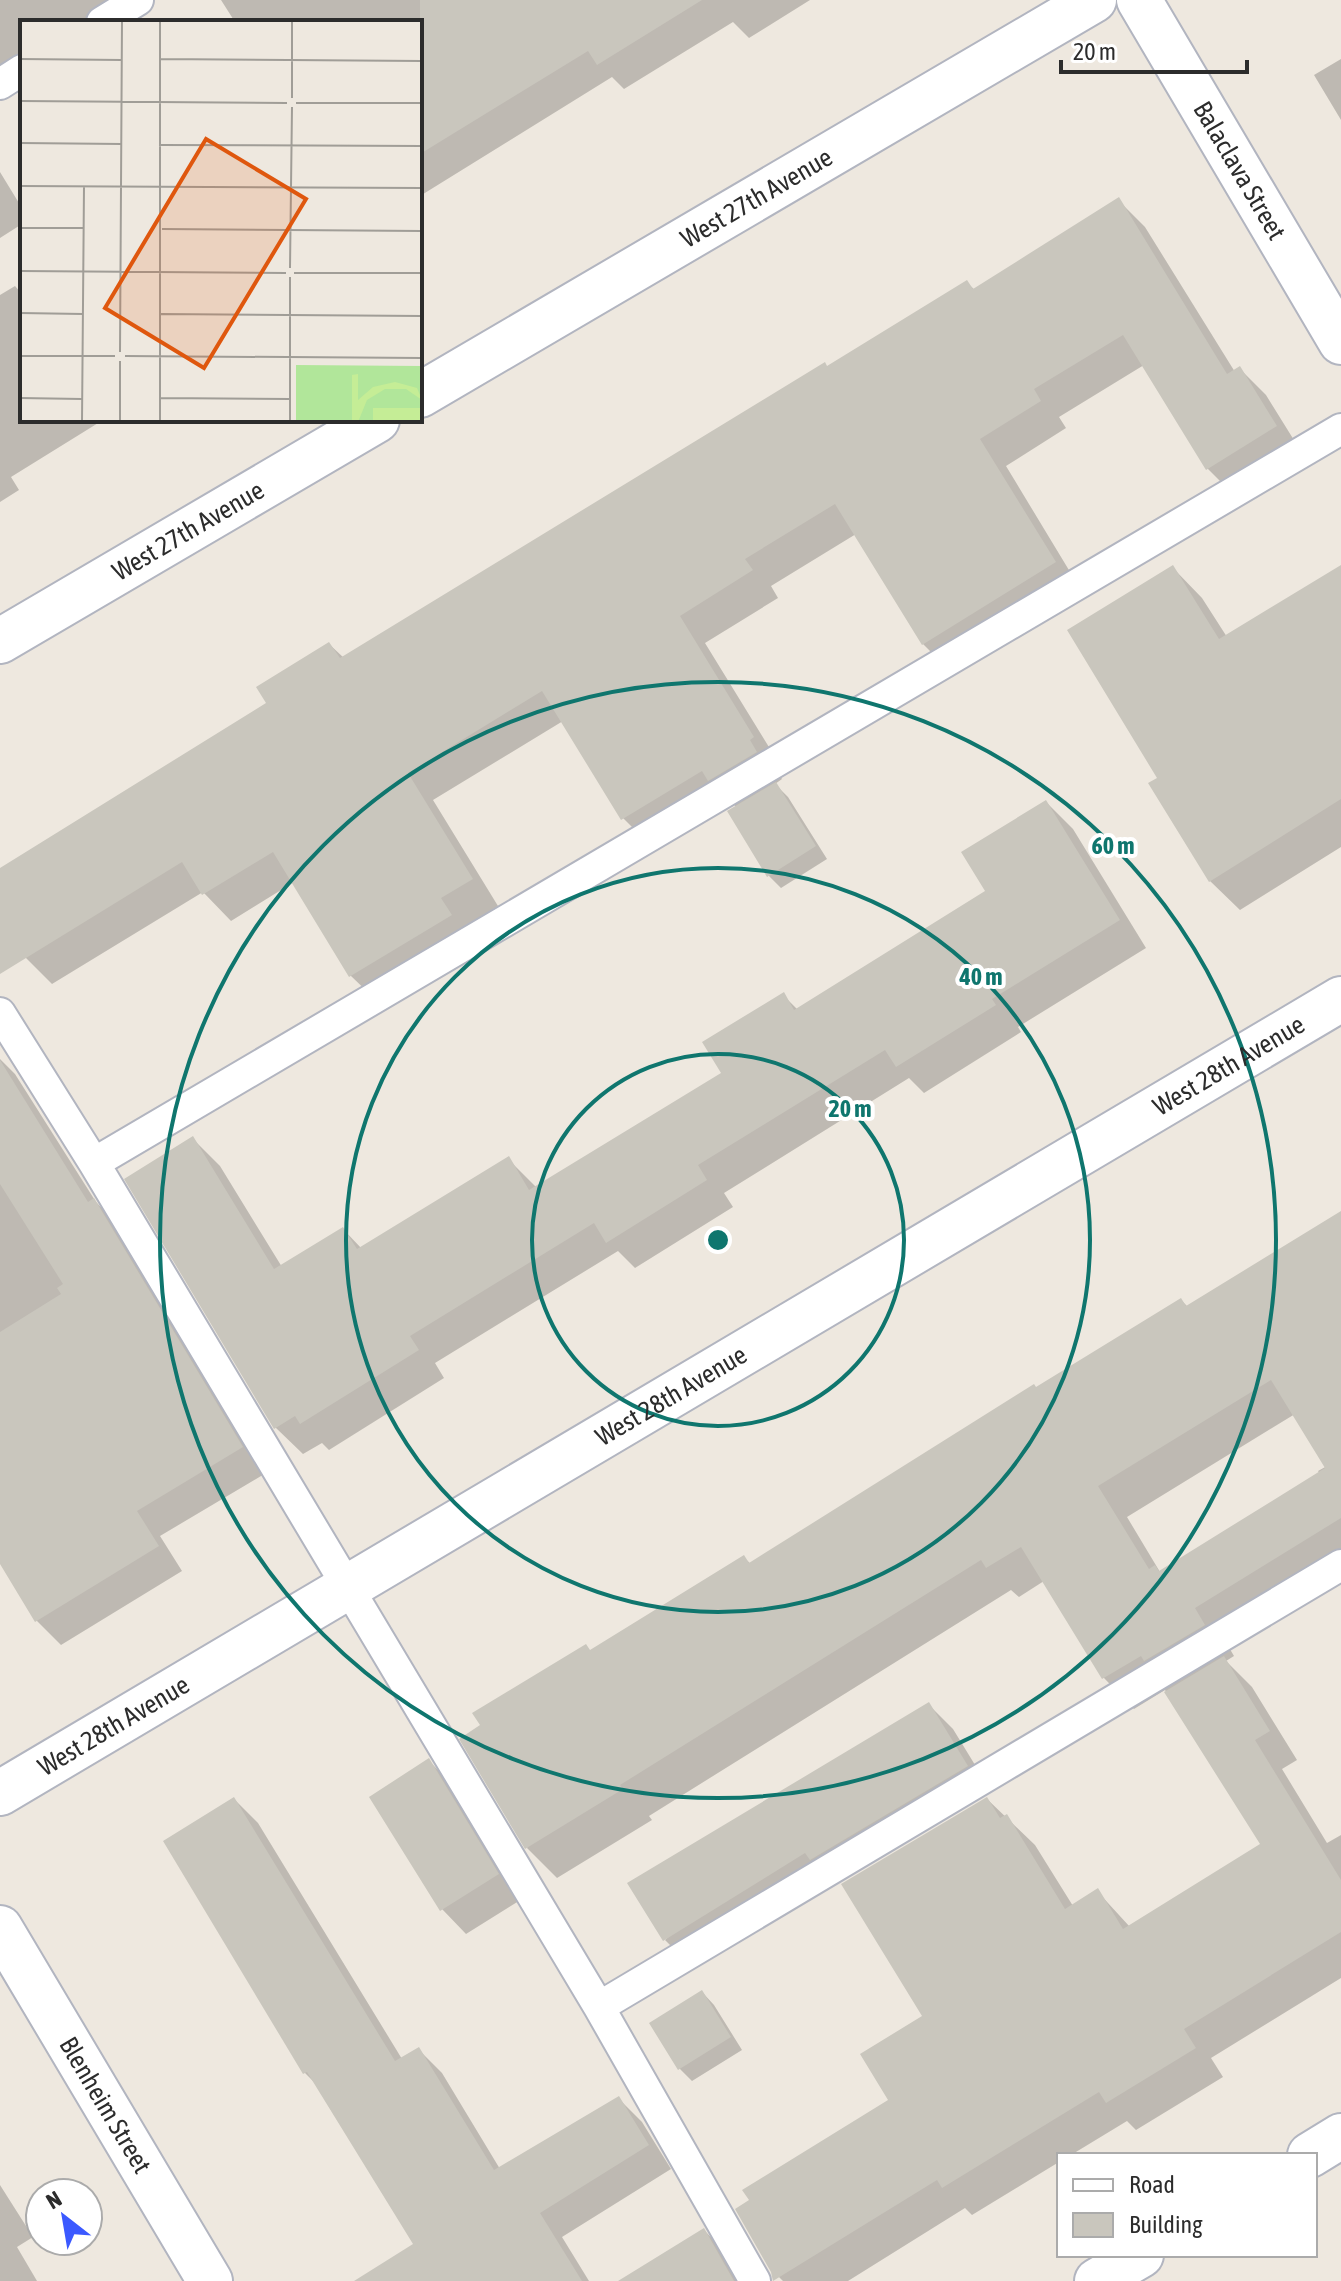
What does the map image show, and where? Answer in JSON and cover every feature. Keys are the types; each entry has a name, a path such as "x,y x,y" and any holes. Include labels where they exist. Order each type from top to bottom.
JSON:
{"street":[{"name":"West 27th Avenue","path":"422,394 1094,0"},
{"name":"Balaclava Street","path":"1139,0 1341,342"},
{"name":"West 27th Avenue","path":"0,641 374,422"},
{"name":"West 28th Avenue","path":"0,1793 1341,999"},
{"name":"Blenheim Street","path":"0,1928 210,2281"},
{"path":"1313,2153 1341,2136"},
{"path":"1097,2281 1138,2257"}],"lane":[{"path":"105,20 138,0"},
{"path":"0,84 20,71"},
{"path":"94,1163 1341,429"},
{"path":"0,1013 94,1163 599,2007 755,2281"},
{"path":"599,2007 1341,1565"}],"building":[{"path":"420,0 702,0 597,65 588,51 422,153"},
{"path":"1119,197 1227,374 1240,366 1277,426 1206,470 1123,335 1034,389 1041,401 980,439 1056,562 922,645 835,504 745,559 753,570 680,616 754,737 750,740 757,752 708,781 702,771 621,820 542,691 408,773 473,879 441,898 452,915 349,977 273,852 202,895 182,862 0,974 0,868 266,703 256,687 329,642 340,658 825,362 827,366 967,280 973,289"},
{"path":"1173,565 1219,639 1341,565 1341,799 1209,882 1148,783 1157,778 1067,630"},
{"path":"776,782 816,846 767,877 727,811"},
{"path":"1046,800 1120,920 992,999 996,1005 896,1067 885,1050 698,1165 707,1180 606,1243 594,1223 410,1336 419,1350 300,1424 295,1416 274,1429 124,1179 193,1136 274,1269 343,1227 357,1249 509,1156 529,1190 721,1073 702,1042 784,992 794,1010 985,891 961,852"},
{"path":"0,1060 88,1202 94,1198 243,1447 137,1511 159,1546 35,1622 0,1564 0,1332 61,1294 57,1288 63,1284 0,1184"},
{"path":"1341,1211 1341,1518 1195,1608 1205,1625 1144,1661 1141,1656 1102,1679 1021,1547 986,1568 981,1560 620,1785 623,1789 525,1849 459,1739 480,1725 472,1713 586,1644 590,1650 744,1555 749,1563 1034,1384 1036,1387 1181,1298 1186,1306","holes":["1271,1380 1325,1468 1159,1571 1155,1565 1149,1569 1098,1486"]},
{"path":"1224,1656 1270,1731 1255,1740 1341,1880 1341,1932 1184,2029 1196,2048 1106,2103 1099,2092 942,2188 937,2180 773,2281 771,2272 735,2209 749,2200 742,2190 888,2100 860,2054 922,2016 841,1884 987,1797 1000,1818 1007,1814 1065,1909 1098,1888 1123,1929 1260,1844 1164,1692"},
{"path":"929,1702 968,1766 810,1860 805,1853 663,1941 627,1883"},
{"path":"429,1758 499,1874 440,1911 369,1797"},
{"path":"234,1797 395,2061 419,2047 494,2170 619,2096 649,2145 540,2213 582,2281 354,2281 413,2244 307,2072 303,2074 163,1841"},
{"path":"702,1990 731,2037 678,2070 649,2023"},
{"path":"704,2228 734,2281 618,2281"}]}
